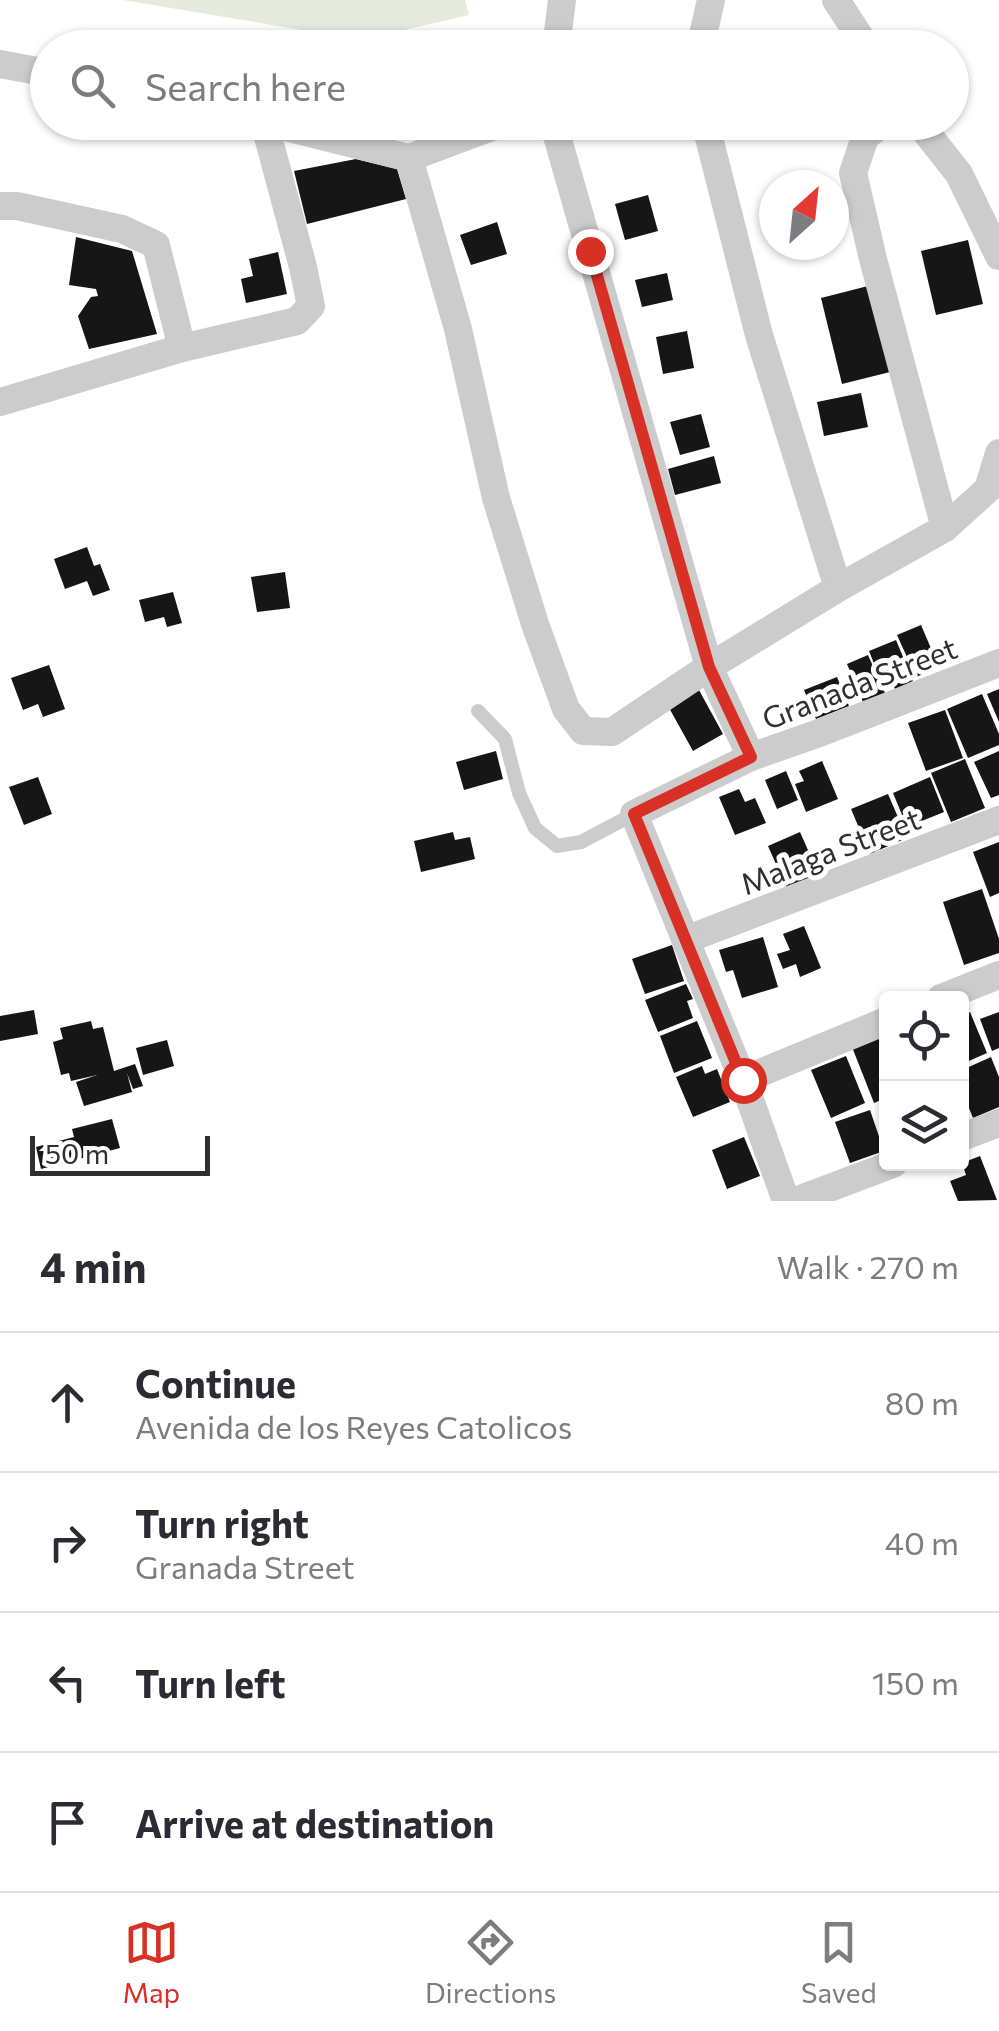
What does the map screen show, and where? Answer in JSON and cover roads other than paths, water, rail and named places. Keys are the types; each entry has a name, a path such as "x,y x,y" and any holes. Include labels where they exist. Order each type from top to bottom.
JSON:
{"street":[{"path":"558,30 562,0"},
{"path":"704,30 711,0"},
{"path":"836,0 855,30"},
{"path":"0,64 30,70"},
{"path":"0,402 182,348 298,320 311,306 270,140"},
{"path":"338,140 410,158 458,140"},
{"path":"557,140 709,667 751,757"},
{"path":"710,140 759,335 838,588"},
{"path":"865,140 854,173 872,260 945,528"},
{"path":"932,140 959,174 999,256"},
{"path":"410,158 458,329 496,498 534,624 566,709 583,730 612,732 709,667 945,528 988,488 999,452"},
{"path":"0,206 17,206 122,229 156,245 182,348"},
{"name":"Granada Street","path":"634,814 751,757 999,663"},
{"path":"634,814 743,1080 786,1201"},
{"name":"Malaga Street","path":"684,940 999,820"},
{"path":"959,991 999,975"},
{"path":"743,1080 879,1024"},
{"path":"969,1134 999,1123"},
{"path":"796,1201 879,1169"}],"lane":[{"path":"478,711 505,739 519,793 535,828 557,846 582,842 634,814"}]}
